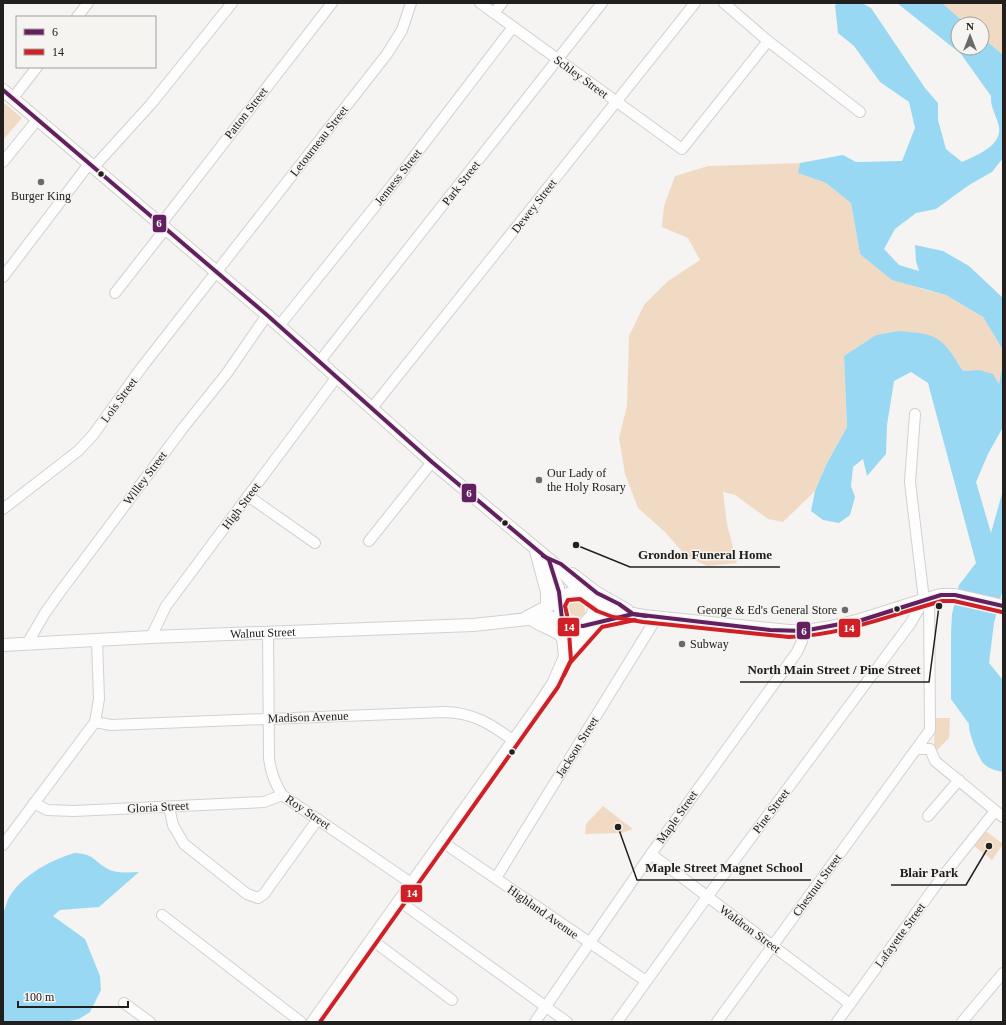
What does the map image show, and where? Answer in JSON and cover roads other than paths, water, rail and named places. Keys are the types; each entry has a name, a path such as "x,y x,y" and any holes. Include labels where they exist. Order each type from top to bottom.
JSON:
{"main road":[{"path":"3,90 267,315 432,462 484,504 536,551 558,567 582,593 600,606 614,611 633,614 770,630 803,631 862,620 941,595 955,595 1003,606"},
{"path":"536,551 547,592 547,605"},
{"path":"549,560 550,570 556,579 560,600 559,606 562,619 565,660"},
{"path":"549,560 561,564 598,594 619,604 633,614"},
{"path":"560,600 569,593 582,593"},
{"name":"Walnut Street","path":"528,620 547,605 560,600"},
{"path":"313,1022 514,741 553,684 565,660 575,634 593,615 594,606 592,600"},
{"path":"562,619 573,625 583,626 633,614"},
{"name":"Walnut Street","path":"3,646 151,637 473,625 546,617 562,619"},
{"path":"528,620 554,630 563,637"},
{"path":"565,660 600,622"}],"street":[{"path":"78,16 88,3"},
{"path":"3,277 91,166 155,99 232,3"},
{"name":"Patton Street","path":"114,293 332,3"},
{"name":"Letourneau Street","path":"216,272 387,54 402,30 411,3"},
{"name":"Schley Street","path":"480,3 682,150 768,42"},
{"path":"494,13 502,3"},
{"name":"Park Street","path":"319,362 602,3"},
{"name":"Dewey Street","path":"372,408 695,3"},
{"path":"724,3 768,42 860,112"},
{"name":"Jenness Street","path":"279,326 383,196 513,27"},
{"path":"13,98 36,68"},
{"path":"3,162 37,120"},
{"name":"Lois Street","path":"3,510 86,443 216,272"},
{"name":"Willey Street","path":"27,644 45,612 160,458 242,352 267,315"},
{"name":"High Street","path":"151,637 166,606 336,378"},
{"path":"915,414 910,482 926,599 930,749 935,761 999,814"},
{"path":"369,541 432,462"},
{"path":"248,496 315,543"},
{"name":"Pine Street","path":"617,1022 910,624 926,599"},
{"name":"Jackson Street","path":"496,878 658,617"},
{"name":"Maple Street","path":"535,1022 588,943 651,854 797,652 802,641 803,631"},
{"name":"Roy Street","path":"268,633 268,719 270,769 282,795 411,883"},
{"path":"3,845 95,722 99,699 97,640"},
{"name":"Madison Avenue","path":"95,722 111,725 459,713 468,714 486,722 514,741"},
{"name":"Chestnut Street","path":"717,1022 930,730"},
{"path":"917,749 930,749"},
{"path":"928,816 959,780"},
{"name":"Gloria Street","path":"34,803 46,810 57,811 264,802 282,795"},
{"path":"169,807 173,825 184,844 247,894 258,898 264,894 318,819"},
{"name":"Lafayette Street","path":"837,1022 939,882 999,814"},
{"name":"Highland Avenue","path":"441,841 588,943 646,981"},
{"name":"Waldron Street","path":"651,854 707,898 850,1004"},
{"path":"399,901 567,1022"},
{"path":"162,915 300,1022"},
{"path":"372,940 452,1000"},
{"path":"962,1022 1003,973"},
{"path":"124,1003 150,1022"}],"water":[{"path":"839,3 862,3 871,8 925,88 938,103 938,120 946,149 962,162 974,157 992,145 999,134 999,127 991,96 962,56 990,56 990,44 1003,55 1003,158 992,172 969,185 936,209 916,213 895,229 884,249 899,265 919,271 916,261 915,245 943,251 969,266 1003,298 1003,350 983,317 946,295 892,280 860,254 851,203 826,183 798,173 800,163 843,155 856,162 902,161 915,128 909,102 880,82 854,46 838,33 835,5"},
{"path":"897,3 942,3 957,16 950,16 950,45"},
{"path":"898,331 922,334 938,339 949,350 963,371 979,370 993,374 999,384 1003,363 1003,427 988,454 976,482 991,533 1003,490 1003,588 994,623 989,663 1003,680 1003,772 989,768 985,765 977,752 972,739 969,724 951,699 952,614 959,585 976,563 928,383 911,372 894,381 887,425 886,454 867,476 863,459 853,467 851,486 855,497 850,515 839,523 823,520 811,511 815,491 826,465 847,427 844,356 876,335"},
{"path":"75,853 90,856 103,866 115,872 139,872 99,907 60,910 53,916 85,939 100,976 101,990 90,1012 79,1019 65,1022 3,1022 3,915 6,905 16,887 34,872 44,865"}],"place":[{"name":"Burger King","path":"41,182"},
{"name":"Our Lady of the Holy Rosary","path":"539,480"},
{"name":"Grondon Funeral Home","path":"576,545"},
{"name":"North Main Street / Pine Street","path":"939,606"},
{"name":"George & Ed's General Store","path":"845,610"},
{"name":"Subway","path":"682,644"},
{"name":"Maple Street Magnet School","path":"618,827"},
{"name":"Blair Park","path":"989,846"}]}
